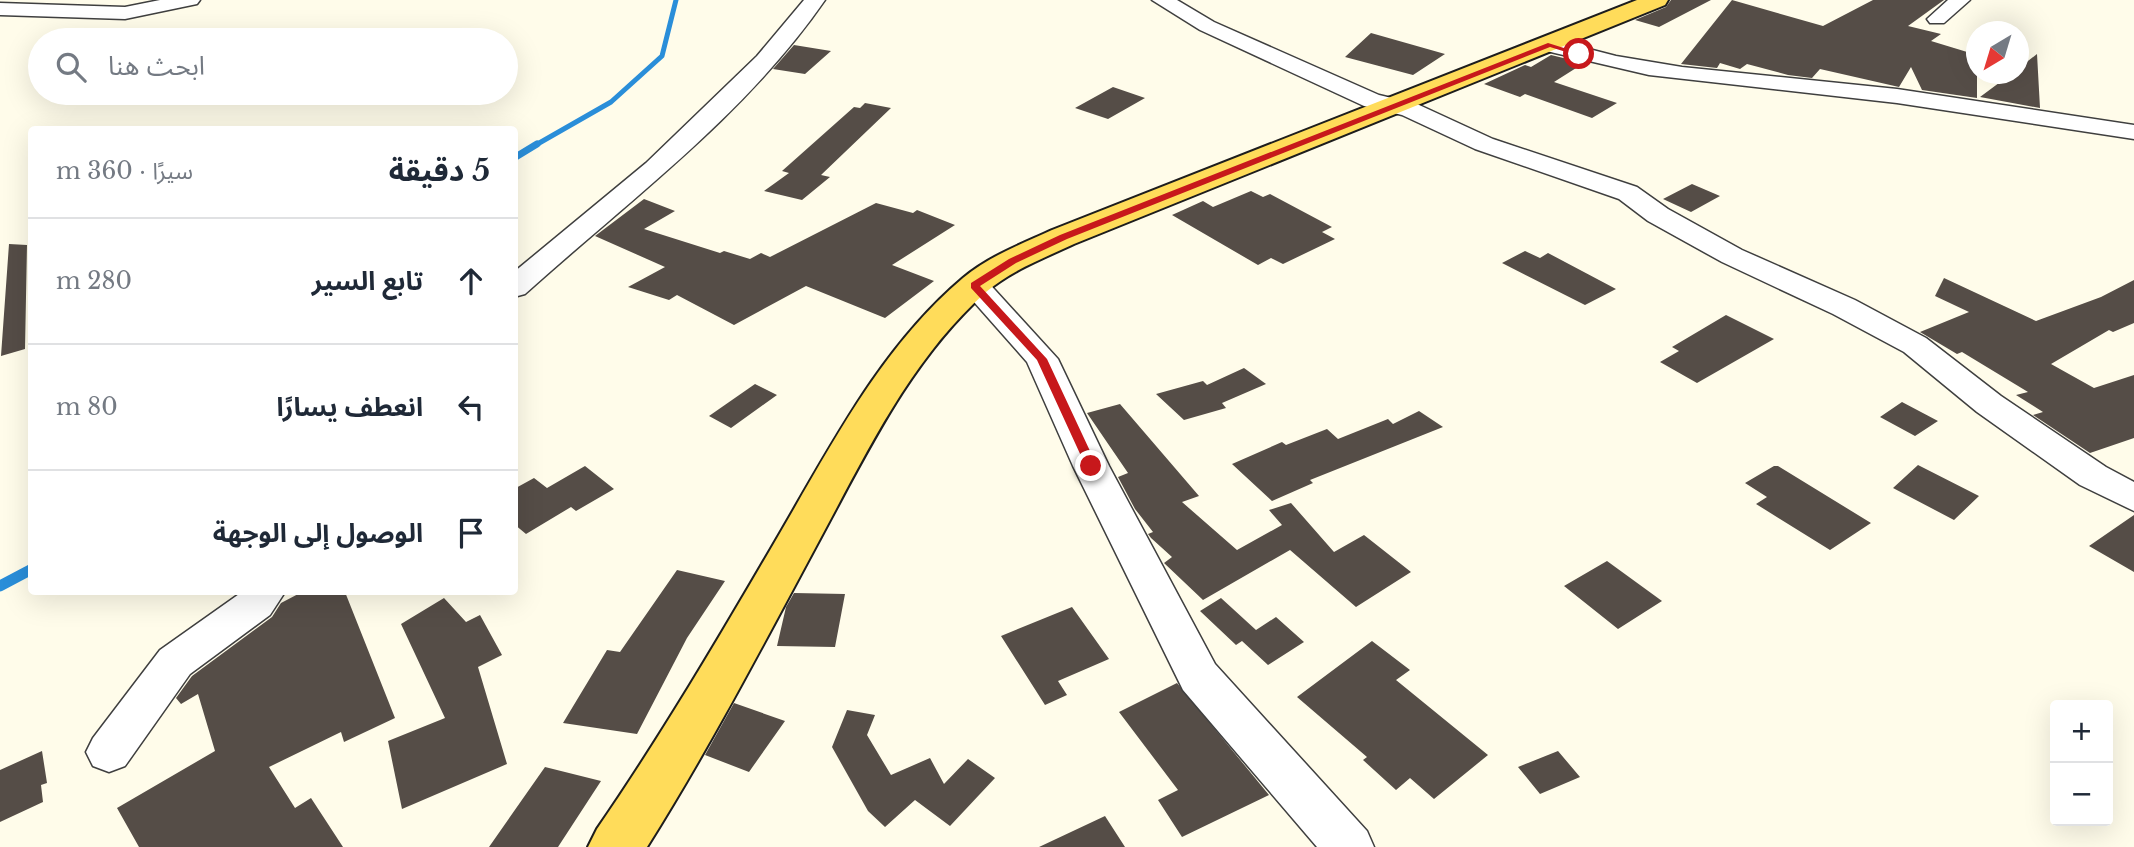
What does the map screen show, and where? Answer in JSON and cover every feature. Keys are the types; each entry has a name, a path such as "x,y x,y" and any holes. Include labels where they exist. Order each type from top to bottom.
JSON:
{"main road":[{"path":"616,847 696,715 866,420 916,343 974,285 1012,261 1063,237 1550,45 1657,0"}],"street":[{"path":"0,9 125,13 190,0"},
{"path":"518,284 581,228 654,169 765,61 815,0"},
{"path":"1163,0 1272,57 1392,106 1420,113 1519,158 1628,193 1658,215 1732,256 1844,307 1914,345 1989,404 2092,476 2134,498"},
{"path":"1937,19 1960,0"},
{"path":"1550,45 1590,57 1658,69 1819,87 2134,132"},
{"path":"974,285 1042,359 1091,466 1199,677 1349,847"},
{"path":"109,752 175,662 255,604 262,595"}],"building":[{"path":"1671,0 1711,0 1659,27 1635,20 1666,7"},
{"path":"1732,0 1823,26 1873,0 1944,0 1908,26 1941,34 1931,41 1966,52 1966,84 1977,84 1977,98 1922,90 1911,67 1899,87 1820,69 1812,78 1788,75 1747,64 1740,69 1720,63 1717,68 1681,64"},
{"path":"1371,33 1445,54 1413,75 1345,57"},
{"path":"794,45 831,51 805,74 773,69"},
{"path":"2037,54 2040,108 1980,97 1998,84 2029,84 2029,60"},
{"path":"1551,55 1584,63 1554,82 1617,103 1592,118 1525,94 1520,97 1484,84 1525,65 1531,67"},
{"path":"1113,87 1145,98 1108,119 1075,108"},
{"path":"865,103 891,108 821,175 830,177 802,200 764,191 789,173 782,171 854,107 860,108"},
{"path":"1692,184 1720,196 1691,212 1663,199"},
{"path":"1251,191 1263,197 1270,194 1332,227 1322,232 1335,239 1283,264 1271,258 1258,265 1172,215 1203,201 1213,207"},
{"path":"644,199 675,211 644,229 720,253 724,251 750,259 761,253 770,257 876,203 913,213 917,210 955,225 892,265 934,281 885,318 806,286 734,325 677,295 669,300 628,287 665,267 595,236"},
{"path":"9,244 27,245 25,349 1,356"},
{"path":"1525,251 1540,258 1548,253 1616,289 1585,305 1502,263"},
{"path":"1944,278 2036,321 2101,297 2134,280 2134,323 2113,332 2109,330 2051,364 2094,388 2134,375 2134,438 2090,453 2033,415 2043,412 2016,395 2028,392 1962,352 1957,354 1920,332 1969,312 1935,296"},
{"path":"1726,315 1774,339 1697,383 1660,362 1679,351 1672,347"},
{"path":"1244,368 1266,384 1222,403 1226,408 1184,420 1156,394 1203,381 1207,385"},
{"path":"755,384 777,395 731,428 709,416"},
{"path":"1902,402 1938,421 1915,436 1880,417"},
{"path":"1120,404 1199,496 1182,502 1237,550 1282,525 1269,510 1291,503 1334,552 1364,535 1411,572 1356,607 1290,550 1203,600 1164,563 1172,557 1148,534 1153,532 1135,509 1118,477 1128,473 1087,413"},
{"path":"1419,411 1443,427 1310,480 1313,483 1272,501 1232,464 1282,442 1286,445 1327,429 1338,439 1388,419 1393,424"},
{"path":"1918,465 1979,496 1954,520 1893,488"},
{"path":"585,466 614,489 576,511 571,507 526,534 518,527 518,487 534,478 547,488"},
{"path":"1774,466 1871,523 1830,550 1756,504 1767,497 1745,483"},
{"path":"2134,515 2134,572 2089,546"},
{"path":"1607,561 1662,601 1618,629 1564,586"},
{"path":"677,570 725,581 687,638 637,734 563,723 607,650 620,652"},
{"path":"794,593 845,594 835,647 777,646 786,607"},
{"path":"296,595 346,595 395,718 344,742 341,732 269,767 295,808 311,798 343,847 139,847 117,808 215,751 198,694 181,704 176,698 192,676 272,617 281,603"},
{"path":"444,598 466,622 480,615 502,655 478,667 507,764 402,809 388,741 445,718 401,624"},
{"path":"1221,598 1256,630 1276,617 1304,642 1268,665 1242,641 1236,645 1200,611"},
{"path":"1072,607 1109,659 1058,681 1067,695 1045,705 1001,636"},
{"path":"1372,641 1410,670 1396,680 1488,755 1434,799 1410,778 1396,790 1363,760 1367,757 1297,697"},
{"path":"1177,683 1269,795 1182,837 1158,800 1178,790 1119,712"},
{"path":"734,703 785,721 749,772 705,755"},
{"path":"847,710 875,715 867,735 891,775 930,758 944,784 968,759 995,778 950,826 915,800 885,827 868,811 832,747"},
{"path":"42,751 47,783 41,785 43,802 0,822 0,770"},
{"path":"1558,751 1580,777 1540,794 1518,767"},
{"path":"545,767 601,781 558,847 489,847"},
{"path":"1105,816 1125,847 1039,847"}],"waterway":[{"path":"534,146 611,102 662,56 676,0"},
{"path":"518,156 537,144"},
{"path":"0,586 28,571"}],"route":[{"path":"1091,466 1042,359 974,285 1012,261 1063,237 1550,45 1579,54"}]}
